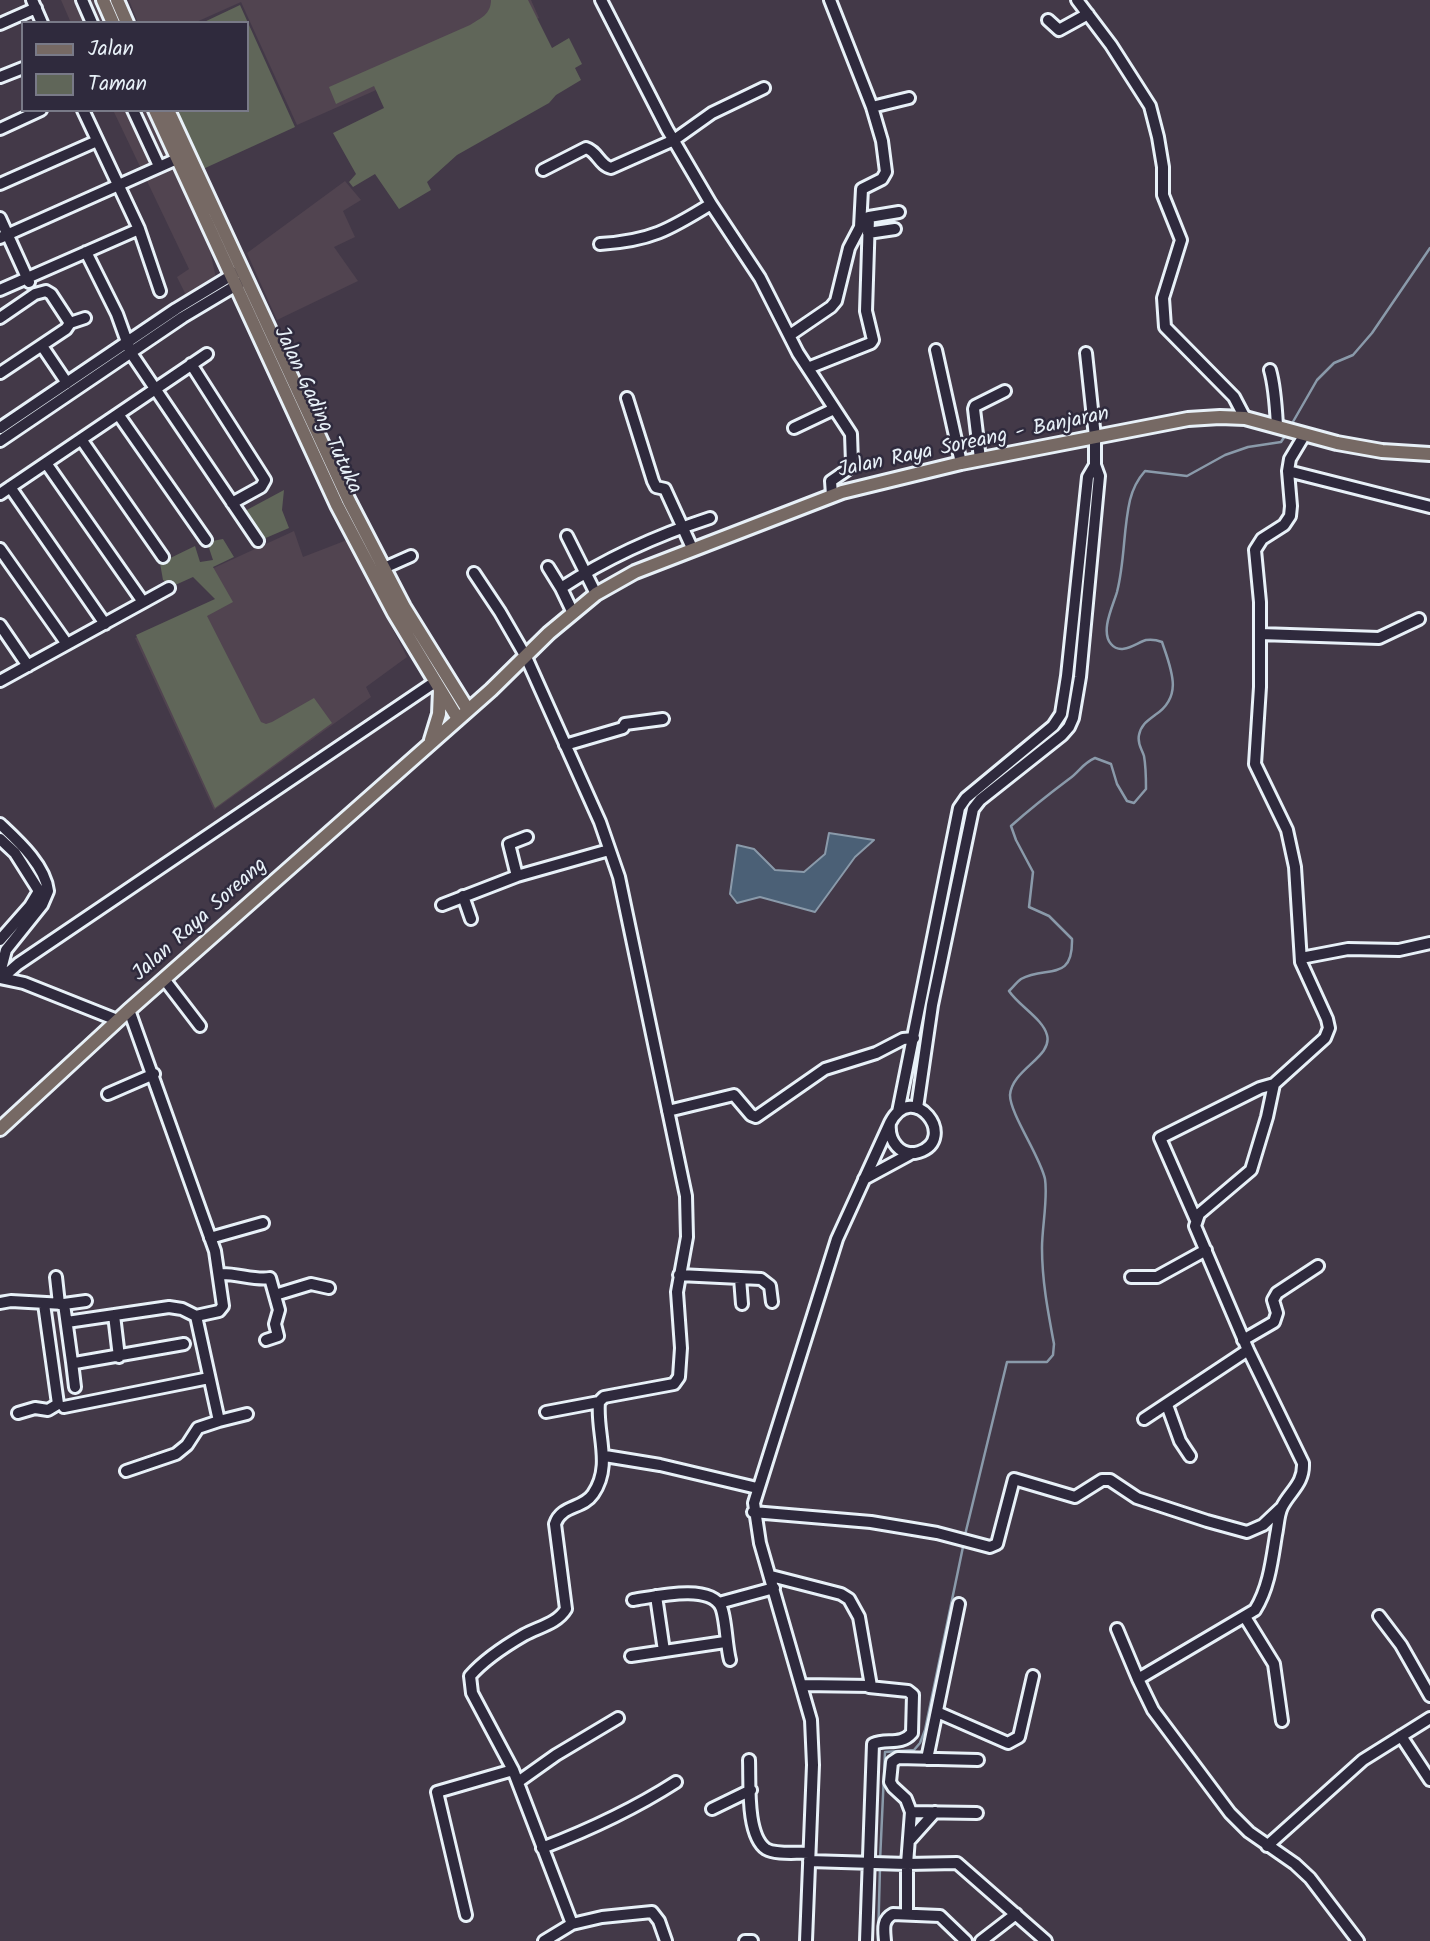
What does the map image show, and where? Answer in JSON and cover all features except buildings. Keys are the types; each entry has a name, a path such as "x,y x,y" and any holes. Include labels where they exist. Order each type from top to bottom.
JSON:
{"main road":[{"path":"103,0 119,21"},
{"path":"117,0 119,21"},
{"name":"Jalan Gading Tutuka","path":"156,112 177,159 239,277"},
{"name":"Jalan Gading Tutuka","path":"169,112 239,277 355,527 418,643 468,710"},
{"name":"Jalan Raya Soreang - Banjaran","path":"430,744 596,594 635,572 692,548 832,495 961,463 1188,419 1245,418 1337,443 1382,451 1430,454"},
{"name":"Jalan Gading Tutuka","path":"355,527 384,568 437,686 458,719"},
{"path":"430,744 439,714 437,686"},
{"name":"Jalan Raya Soreang","path":"0,1129 117,1020 430,744"}],"street":[{"path":"82,0 91,21"},
{"path":"601,0 674,140 711,204 761,278 808,368 851,434 852,461 847,470 831,481 832,495"},
{"path":"790,335 836,301 849,248 859,232 862,190 886,176 882,141 872,107 830,0"},
{"path":"1077,0 1146,97 1158,138 1163,167 1163,195 1181,240 1163,298 1164,323 1180,344 1221,382 1237,401 1245,418"},
{"path":"0,24 34,4 41,21"},
{"path":"1048,20 1059,30 1088,14"},
{"path":"0,78 21,69"},
{"path":"543,170 586,148 605,166 611,168 674,140 712,113 764,88"},
{"path":"872,107 909,98"},
{"path":"0,129 37,112"},
{"path":"84,112 139,229 160,291"},
{"path":"134,112 159,166"},
{"path":"0,184 97,141"},
{"path":"4,236 177,159"},
{"path":"600,244 659,234 711,204"},
{"path":"808,368 869,345 873,340 866,311 870,216 899,212"},
{"path":"0,218 4,236 35,294"},
{"path":"0,290 139,229"},
{"path":"868,233 895,229"},
{"path":"86,252 117,314 129,348 258,541"},
{"path":"0,428 67,383 223,291 239,277"},
{"path":"0,318 43,291 49,292 70,323"},
{"path":"0,373 70,323 85,318"},
{"path":"42,345 67,383"},
{"path":"0,441 129,348"},
{"path":"936,350 961,463"},
{"path":"917,1108 932,1005 969,820 980,800 1069,727 1080,677 1099,476 1095,464 1095,437 1086,353"},
{"path":"0,494 207,354"},
{"path":"191,365 265,480 261,486 232,503"},
{"path":"1270,369 1279,426"},
{"path":"980,459 975,405 1004,394 1004,391"},
{"path":"627,398 655,484 665,489 692,548"},
{"path":"794,428 834,409"},
{"path":"118,414 206,540"},
{"path":"1196,1220 1160,1138 1260,1088 1274,1084 1328,1034 1327,1019 1303,971 1295,867 1287,830 1256,768 1261,687 1260,602 1255,550 1262,539 1284,525 1290,516 1287,471 1301,433"},
{"path":"81,439 163,557"},
{"path":"46,463 143,602"},
{"path":"806,1941 813,1736 803,1685 753,1512 757,1488 837,1239 890,1123 898,1112 959,808 966,798 1059,720 1067,676 1088,477 1095,464"},
{"path":"1287,471 1430,508"},
{"path":"10,487 105,624"},
{"path":"561,588 585,573 710,517"},
{"path":"567,536 596,594"},
{"path":"0,549 66,644"},
{"path":"384,568 411,556"},
{"path":"548,568 572,613"},
{"path":"474,573 526,657 600,822 619,877 686,1196 687,1237 677,1292 681,1348 676,1381 604,1397 599,1402 545,1412"},
{"path":"0,681 169,588"},
{"path":"1260,634 1379,638 1419,619"},
{"path":"0,625 28,666"},
{"path":"1067,676 1080,677"},
{"path":"1,976 437,686"},
{"path":"565,746 623,728 625,724 663,719"},
{"path":"0,824 6,839 38,891 30,906 0,940"},
{"path":"517,876 509,844 527,837"},
{"path":"1,976 6,950 42,905 48,891 45,879 29,854 6,839"},
{"path":"442,905 517,876 609,850"},
{"path":"463,896 471,919"},
{"path":"1301,958 1348,949 1399,950 1430,943"},
{"path":"1,976 117,1020"},
{"path":"164,979 200,1026"},
{"path":"67,1322 169,1307 182,1309 195,1316 222,1309 220,1273 211,1238 129,1010"},
{"path":"668,1111 734,1095 751,1115 756,1117 825,1069 876,1053 903,1039 914,1038"},
{"path":"108,1094 154,1074"},
{"path":"753,1512 871,1522 937,1533 990,1547 997,1544 1014,1479 1075,1497 1102,1480 1110,1480 1137,1498 1207,1521 1247,1532 1263,1525 1281,1508 1300,1482 1303,1463 1246,1345 1195,1226 1199,1214 1251,1170 1274,1084"},
{"path":"864,1179 912,1153 925,1149 933,1139 932,1119 928,1114 911,1107 898,1112"},
{"path":"890,1123 890,1138 894,1144 899,1149 912,1153"},
{"path":"211,1238 263,1223"},
{"path":"1131,1277 1157,1277 1206,1250"},
{"path":"1144,1419 1167,1405 1273,1322 1277,1313 1273,1300 1277,1293 1318,1266"},
{"path":"220,1273 238,1273 261,1280 270,1278 279,1314 275,1324 278,1336 266,1340"},
{"path":"679,1275 761,1279 771,1290 772,1302"},
{"path":"56,1277 67,1322 75,1387"},
{"path":"740,1278 742,1304"},
{"path":"275,1294 310,1284 329,1288"},
{"path":"0,1303 11,1301 62,1304 86,1301"},
{"path":"18,1413 36,1408 48,1410 58,1404 44,1304"},
{"path":"114,1315 120,1357"},
{"path":"195,1316 219,1421"},
{"path":"72,1362 78,1364 184,1344"},
{"path":"64,1407 209,1378"},
{"path":"572,1924 513,1770 472,1693 470,1676 476,1668 525,1634 562,1615 566,1609 556,1520 561,1513 592,1497 601,1477 605,1456 599,1402"},
{"path":"1167,1405 1180,1441 1190,1456"},
{"path":"127,1471 176,1454 187,1446 198,1428 247,1414"},
{"path":"605,1456 691,1471 757,1488"},
{"path":"1138,1679 1255,1610 1263,1598 1281,1508"},
{"path":"771,1576 841,1594 849,1599 859,1617 872,1684 869,1688"},
{"path":"719,1603 774,1588"},
{"path":"633,1600 685,1593 706,1595 719,1603 730,1660"},
{"path":"656,1596 664,1651"},
{"path":"927,1759 959,1604"},
{"path":"1379,1616 1401,1645 1430,1696"},
{"path":"1245,1617 1274,1664 1282,1721"},
{"path":"1117,1629 1158,1717 1222,1803 1249,1832 1295,1864 1310,1878 1358,1941"},
{"path":"631,1656 725,1642"},
{"path":"937,1712 1012,1743 1019,1737 1034,1676"},
{"path":"803,1685 908,1691 913,1695 912,1734 893,1750 890,1782 892,1787 906,1798 911,1812 907,1914"},
{"path":"518,1782 556,1755 618,1718"},
{"path":"1267,1846 1363,1760 1430,1718"},
{"path":"1401,1736 1430,1780"},
{"path":"866,1941 876,1863 873,1744 876,1742 893,1750 927,1759 978,1760"},
{"path":"749,1760 753,1830 768,1850 876,1863 957,1863 1046,1941"},
{"path":"466,1916 437,1791 513,1770"},
{"path":"542,1849 611,1819 676,1782"},
{"path":"712,1809 751,1790"},
{"path":"732,1799 752,1818"},
{"path":"911,1812 977,1813"},
{"path":"909,1842 935,1812"},
{"path":"544,1941 572,1924 602,1917 652,1912 659,1921 666,1941"},
{"path":"885,1941 884,1922 893,1914 940,1916 966,1941"},
{"path":"981,1941 1016,1914"},
{"path":"745,1941 752,1941"}],"shaded area":[{"path":"61,0 96,0 105,21 70,21"},
{"path":"129,0 531,0 539,18 297,125 241,2 198,21 137,21"},
{"path":"114,112 148,112 207,237 216,278 187,297 177,277 189,269"},
{"path":"345,181 361,200 343,211 355,237 334,247 358,281 277,320 247,253"},
{"path":"294,531 303,557 347,540 407,657 366,687 371,697 214,810 135,638 217,600 205,572"}],"green space":[{"path":"491,0 528,0 552,48 569,38 582,64 575,68 581,80 556,95 549,103 457,155 427,182 431,190 399,209 375,174 353,187 349,182 356,174 333,133 384,108 374,86 336,104 329,87 470,25 487,12"},
{"path":"240,5 247,21 206,21"},
{"path":"248,23 295,127 203,169 177,112 248,112"},
{"path":"284,490 282,510 289,528 261,540 243,512"},
{"path":"223,539 234,557 213,567 233,602 207,616 261,722 272,722 314,698 332,723 215,808 136,635 215,599 193,577 173,586 163,580 160,563 195,546 200,562 213,560 207,542"}],"water":[{"path":"829,833 874,840 855,857 815,912 760,897 737,903 730,894 737,845 754,849 775,870 804,872 825,854"}],"waterway":[{"path":"1290,427 1317,380 1334,363 1353,355 1372,333 1430,248"},
{"path":"965,1535 1007,1362 1047,1362 1053,1355 1054,1344 1042,1260 1045,1179 1015,1113 1010,1095 1017,1078 1044,1050 1047,1035 1041,1023 1009,991 1021,979 1063,967 1071,953 1072,939 1049,916 1029,907 1033,872 1011,826 1095,758 1111,764 1117,784 1127,801 1134,803 1146,789 1145,760 1139,744 1139,735 1141,728 1164,708 1170,699 1173,681 1171,672 1162,642 1146,640 1119,649 1111,644 1107,632 1108,618 1120,580 1130,500 1140,478 1145,471 1187,476 1225,455 1248,447 1281,442 1287,433"},
{"path":"880,1861 885,1752 914,1750 925,1730 964,1542"},
{"path":"878,1941 880,1867"}]}
